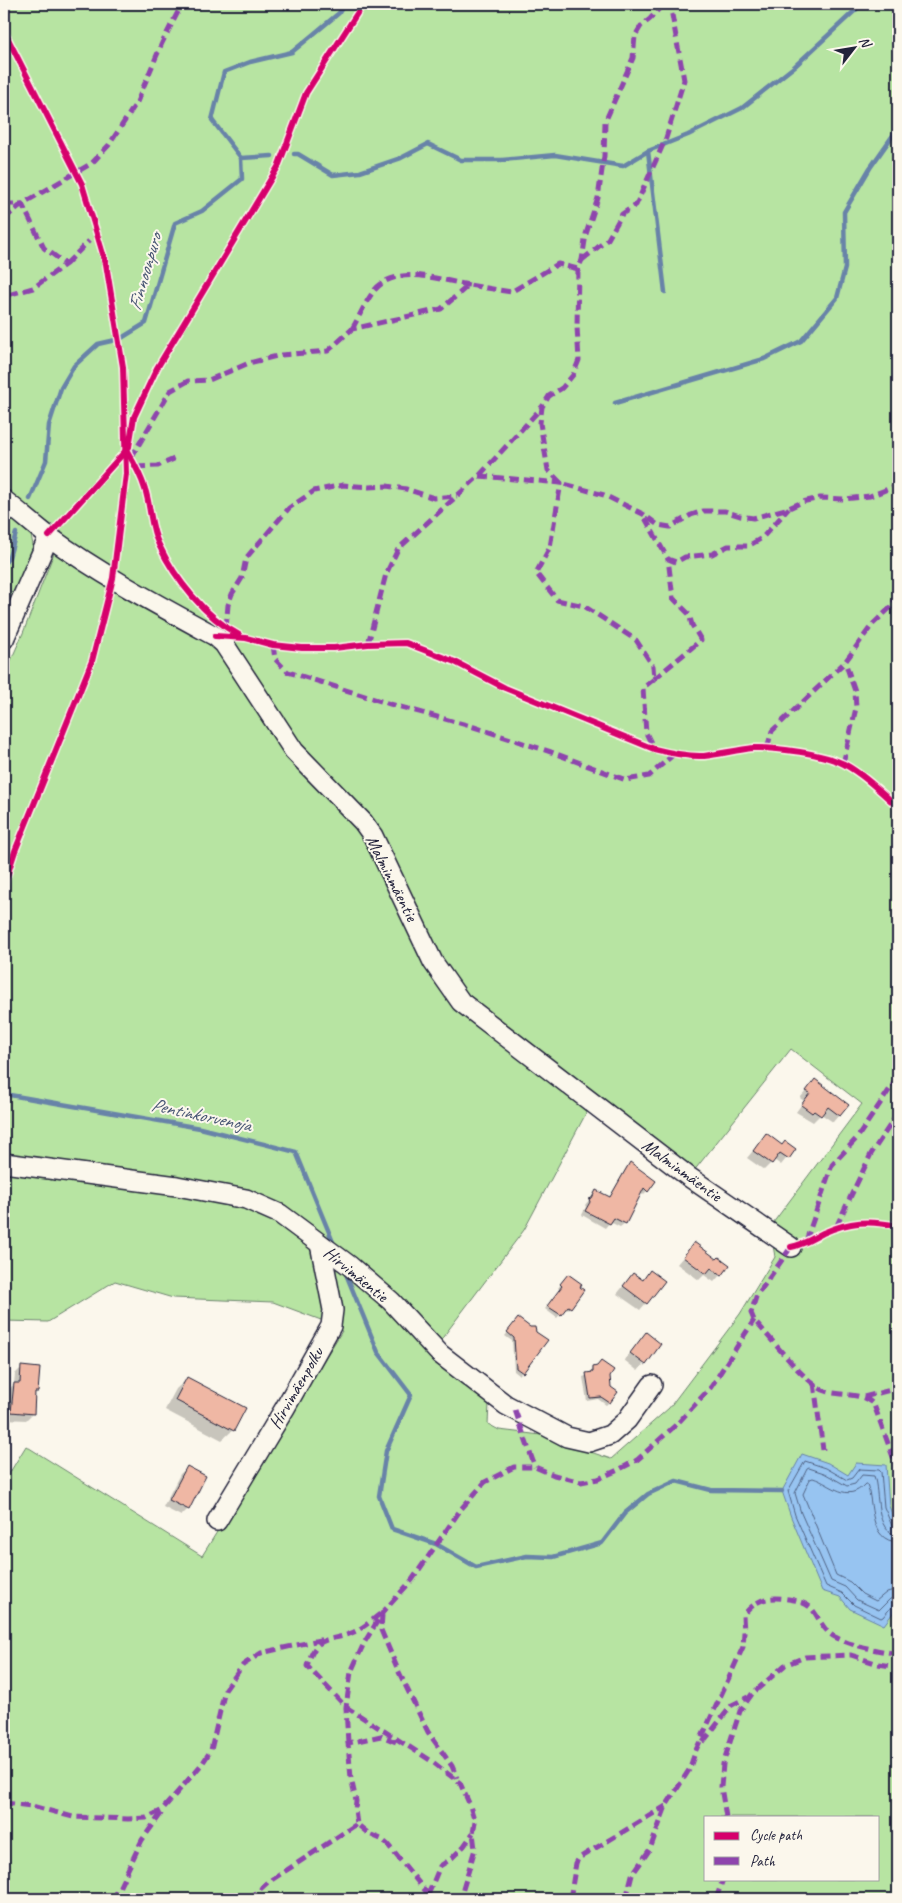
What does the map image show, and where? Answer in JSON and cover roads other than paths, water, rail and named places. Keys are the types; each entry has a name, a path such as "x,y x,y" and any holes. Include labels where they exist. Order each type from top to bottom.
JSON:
{"street":[{"name":"Malminmäentie","path":"4,500 49,536 148,600 215,636 224,644 294,751 363,822 373,836 433,962 462,1002 688,1177 791,1247"},
{"path":"4,639 49,536"},
{"name":"Hirvimäentie","path":"4,1163 177,1186 246,1199 280,1214 350,1266 391,1301 440,1354 499,1400 567,1437 589,1442 610,1435 627,1420 652,1384"},
{"name":"Hirvimäenpolku","path":"217,1521 285,1408 331,1326 333,1310 320,1244"}],"water":[{"path":"802,1454 828,1463 848,1475 856,1463 886,1465 889,1506 898,1529 898,1606 884,1625 850,1609 840,1597 822,1591 782,1491"}],"waterway":[{"name":"Finnoonpuro","path":"30,499 46,461 49,425 61,388 74,366 98,344 120,339 146,323 175,223 202,211 242,179 241,158 212,120 224,72 250,62 292,52 339,13 344,4"},
{"path":"294,154 298,154 333,175 360,172 401,158 428,144 461,160 502,160 555,155 623,166 648,151 688,135 742,108 795,66 862,4"},
{"path":"615,403 764,359 801,341 837,298 845,268 844,212 870,168 898,128"},
{"path":"648,151 665,292"},
{"path":"241,158 272,156"},
{"name":"Finnoonpuro","path":"4,564 9,557 16,533"},
{"name":"Pentinkorvenoja","path":"4,1094 200,1128 296,1152 333,1242"},
{"name":"Pentinkorvenoja","path":"346,1274 378,1352 411,1395 386,1451 379,1496 392,1529 436,1544 476,1567 527,1556 553,1557 602,1543 625,1513 648,1494 676,1481 711,1490 782,1491"}]}
